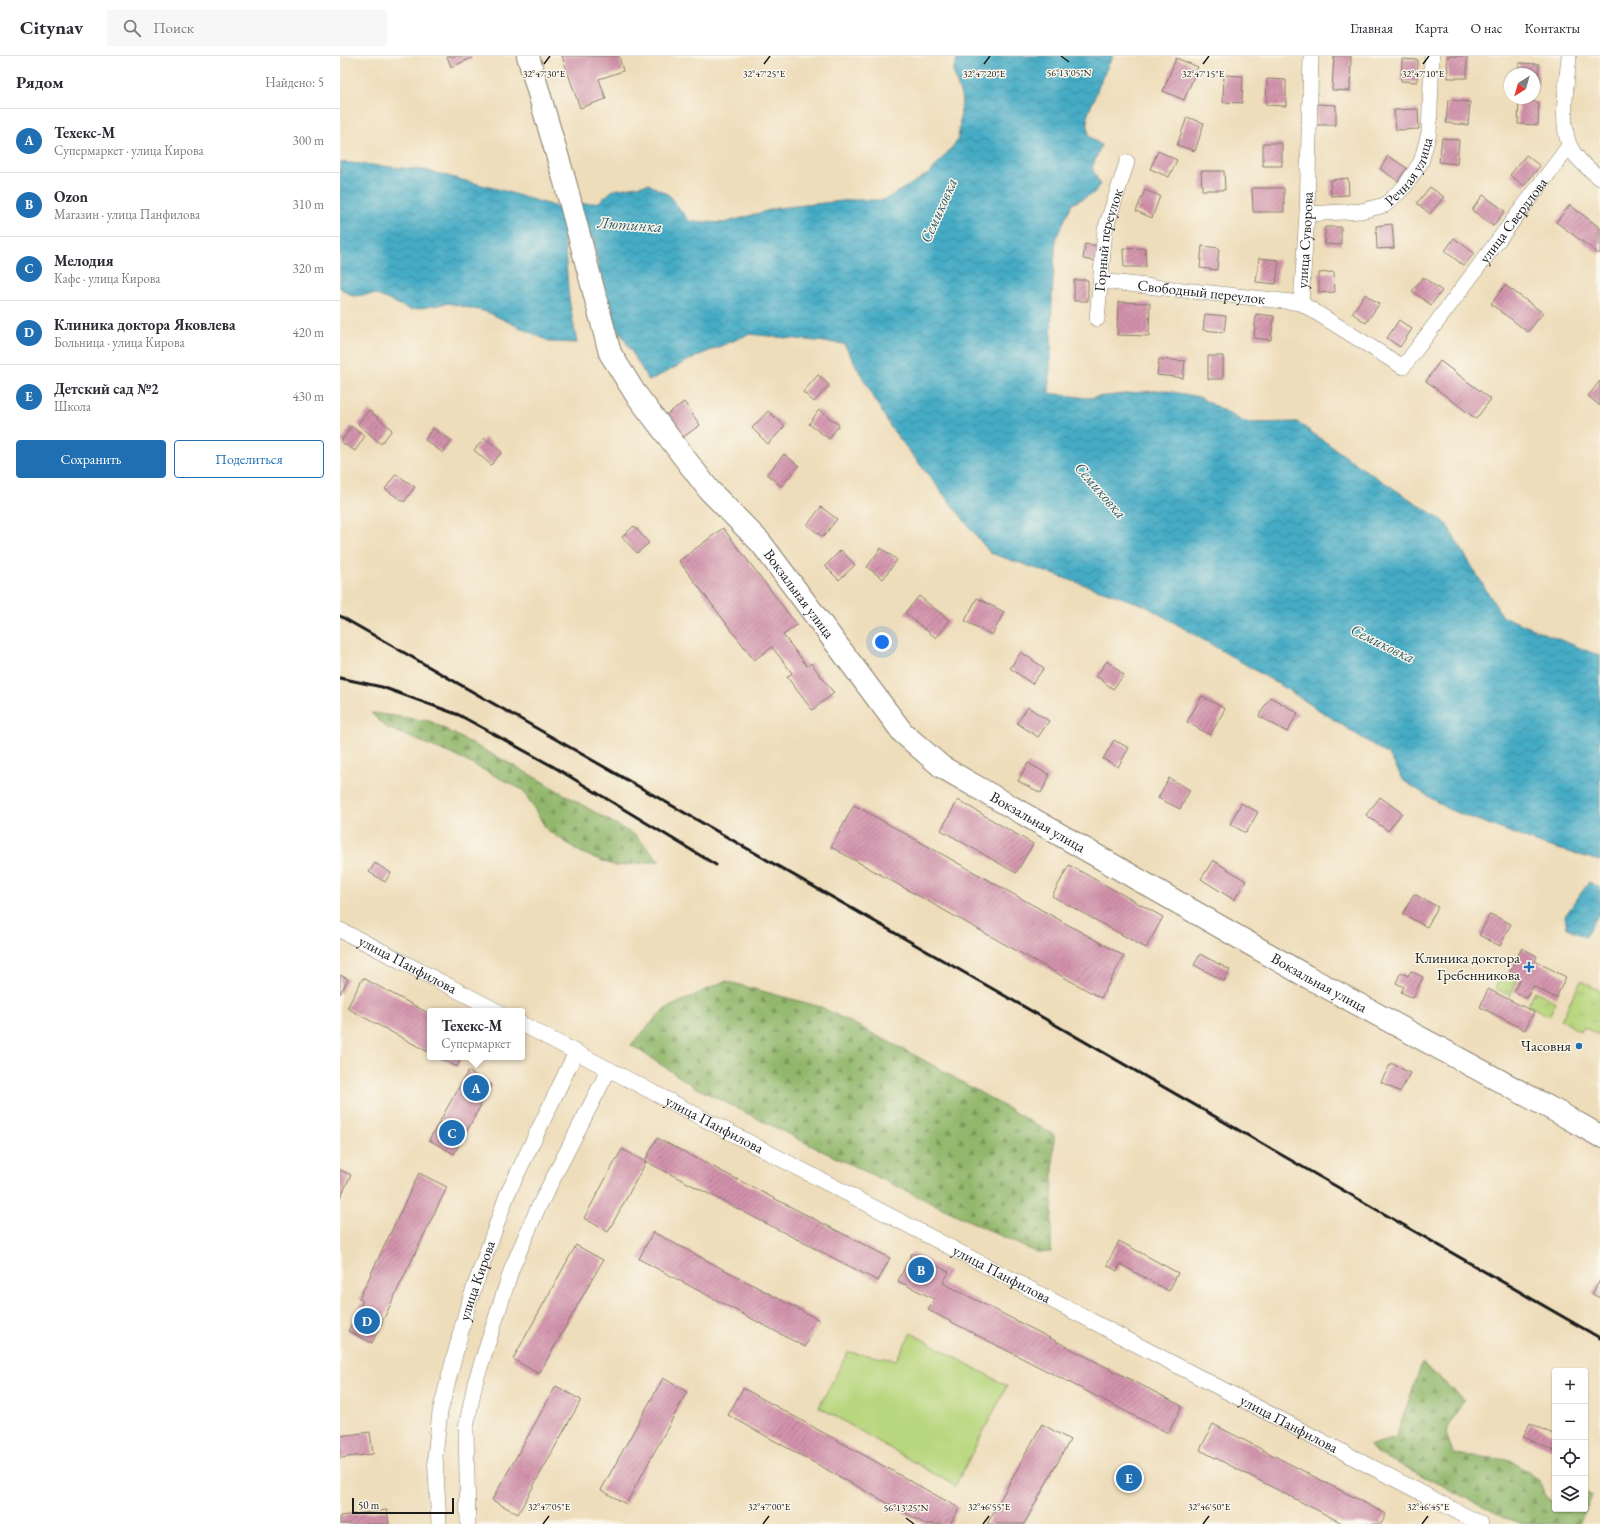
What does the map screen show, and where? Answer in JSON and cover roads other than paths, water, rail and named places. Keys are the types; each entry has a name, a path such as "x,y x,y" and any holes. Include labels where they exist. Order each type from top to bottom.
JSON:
{"main road":[{"name":"Вокзальная улица","path":"528,56 565,182 610,353 635,393 709,490 762,543 903,733 942,767 1306,976 1600,1136"}],"street":[{"name":"улица Суворова","path":"1311,56 1307,214 1301,303 1403,367"},
{"name":"Речная улица","path":"1307,214 1361,211 1385,205 1405,186 1421,162 1429,133 1432,56"},
{"path":"1569,56 1564,126 1570,146 1582,163 1600,178"},
{"name":"улица Свердлова","path":"1403,367 1570,146"},
{"name":"Горный переулок","path":"1097,319 1105,230 1127,162"},
{"name":"Свободный переулок","path":"1101,281 1301,303"},
{"name":"улица Панфилова","path":"340,930 491,1008"},
{"name":"улица Панфилова","path":"525,1026 1481,1524"},
{"name":"улица Кирова","path":"439,1524 435,1456 440,1412 467,1308 507,1195 576,1052"},
{"name":"улица Кирова","path":"468,1524 466,1428 475,1383 512,1268 537,1210 609,1069"}],"water":[{"path":"958,56 1113,56 1102,78 1087,117 1089,136 1101,145 1092,168 1100,184 1094,193 1072,204 1056,238 1052,296 1049,393 1087,398 1162,390 1199,397 1246,423 1297,422 1362,468 1445,522 1502,616 1600,656 1600,861 1544,845 1450,810 1404,781 1390,756 1285,688 1144,605 990,553 891,428 844,344 749,334 693,358 649,381 616,325 601,282 593,239 564,238 569,299 577,343 551,342 487,312 448,303 411,310 375,294 353,296 340,288 340,162 424,170 501,190 557,207 599,202 613,190 648,184 669,195 689,221 724,223 777,208 851,200 884,200 930,173 958,140 962,99 953,71"},
{"path":"1589,882 1600,888 1600,912 1585,937 1567,928 1565,916"}],"railway":[{"path":"340,616 1600,1338"},
{"path":"340,678 382,687 459,715 554,767 716,865"}],"place":[{"name":"Клиника доктора Гребенникова","path":"1529,967"},
{"name":"Часовня","path":"1579,1046"},
{"name":"Техекс-М","path":"476,1088"},
{"name":"Мелодия","path":"452,1133"},
{"name":"Ozon","path":"921,1270"},
{"name":"Клиника доктора Яковлева","path":"367,1321"},
{"name":"Детский сад №2","path":"1129,1478"}],"water label":[{"name":"Семиковка","path":"938,210"},
{"name":"Лютинка","path":"630,224"},
{"name":"Семиковка","path":"1101,490"},
{"name":"Семиковка","path":"1383,643"}]}
